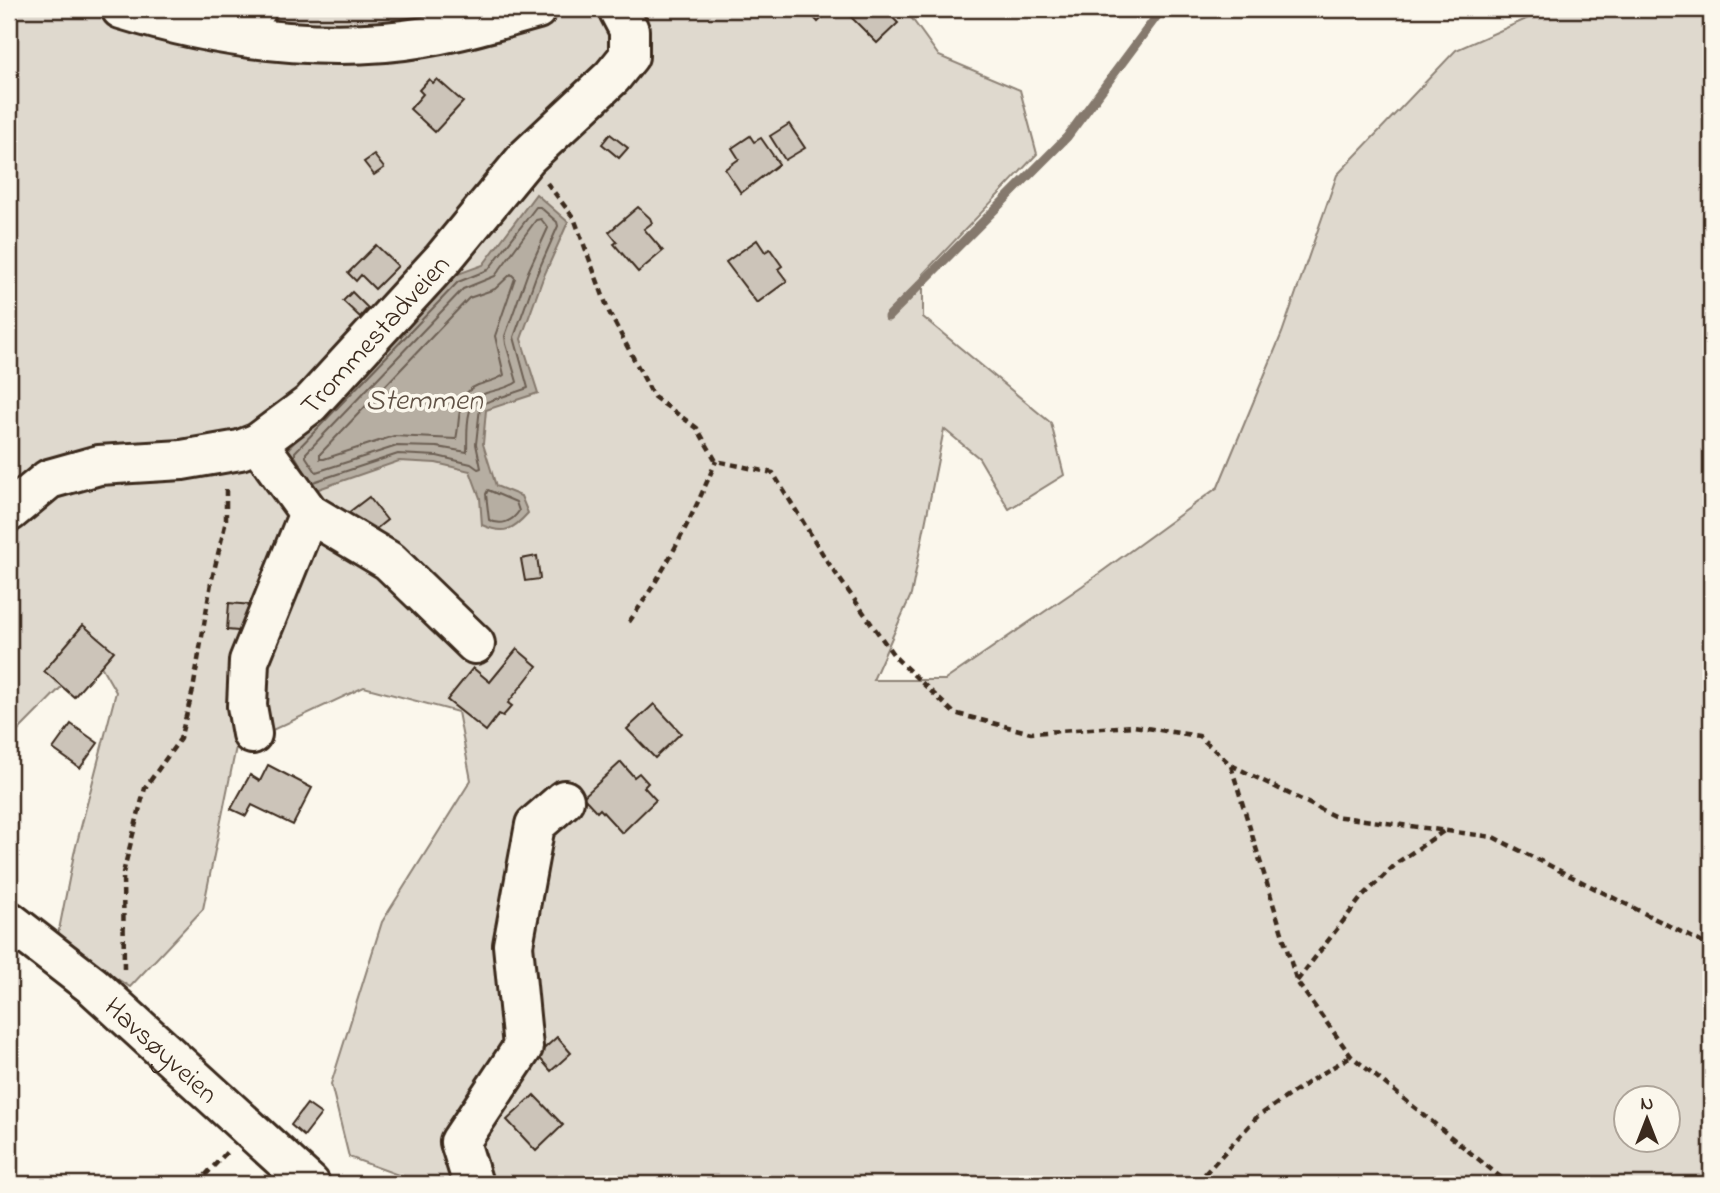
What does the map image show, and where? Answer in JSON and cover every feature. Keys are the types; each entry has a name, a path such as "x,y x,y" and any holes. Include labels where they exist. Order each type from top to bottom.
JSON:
{"street":[{"path":"121,9 196,29 251,23 315,43 386,42 448,31 537,9"},
{"name":"Trommestadveien","path":"9,512 49,479 99,465 182,460 242,448 310,404 443,259 527,157 612,77 629,56 629,30 618,9"},
{"path":"242,448 309,513 389,561 475,644"},
{"path":"252,734 247,706 249,661 309,513"},
{"path":"473,1184 460,1142 523,1047 513,945 535,825 564,800"},
{"name":"Havsøyveien","path":"9,921 93,986 310,1184"}],"path":[{"path":"527,157 574,218 609,312 654,397 697,428 715,460 773,473 827,561 895,657 954,713 1031,733 1133,726 1199,736 1231,765 1334,816 1493,837 1711,947"},
{"path":"121,1011 123,873 145,788 180,739 193,690 211,583 242,448"},
{"path":"629,622 658,580 698,502 715,460"},
{"path":"1231,765 1297,982 1352,1056 1509,1184"},
{"path":"1297,982 1362,898 1398,862 1445,831"},
{"path":"1198,1184 1257,1117 1352,1056"},
{"path":"197,1184 249,1130"}],"shaded area":[{"path":"9,9 905,9 939,56 1020,90 1037,154 923,274 923,317 1051,423 1064,475 1009,509 979,458 944,429 911,595 873,680 945,680 1082,586 1218,487 1282,333 1337,175 1456,50 1533,16 1570,9 1711,9 1711,1184 423,1184 349,1157 331,1084 382,922 471,780 458,712 364,687 236,747 203,909 130,987 57,940 74,854 116,692 94,654 9,740"}],"water":[{"name":"Stemmen","path":"536,194 568,222 543,278 521,339 538,393 486,410 483,444 496,486 521,496 528,513 508,529 496,530 482,525 480,498 470,471 436,463 399,461 310,492 284,453 455,275 483,265"}],"building":[{"path":"806,9 832,9 818,22"},
{"path":"843,9 884,9 898,23 877,43"},
{"path":"429,79 433,83 437,79 463,102 435,132 410,109 423,94 419,90"},
{"path":"789,124 805,148 785,160 770,136"},
{"path":"610,134 628,148 619,158 602,144"},
{"path":"750,136 754,142 761,138 779,164 741,193 725,169 739,159 732,148"},
{"path":"374,155 384,168 374,175 364,162"},
{"path":"638,207 652,223 644,229 663,251 638,272 614,244 617,242 609,232"},
{"path":"757,240 765,252 770,249 782,266 778,269 787,281 757,303 726,262"},
{"path":"376,245 398,266 375,289 361,275 356,281 348,273"},
{"path":"352,292 368,308 360,317 343,301"},
{"path":"369,497 387,520 366,537 348,513"},
{"path":"537,556 540,579 525,581 521,559"},
{"path":"229,603 252,605 250,632 227,630"},
{"path":"83,625 114,651 74,697 44,671"},
{"path":"517,649 537,666 508,703 512,706 503,716 499,714 486,731 447,700 473,668 490,682"},
{"path":"654,704 681,733 655,758 627,729"},
{"path":"71,724 98,743 80,768 53,749"},
{"path":"621,762 634,777 639,773 648,783 644,787 656,800 622,833 600,809 597,812 583,797"},
{"path":"268,765 312,788 293,825 252,805 246,816 231,809 250,775 260,781"},
{"path":"557,1037 571,1053 551,1071 537,1055"},
{"path":"534,1095 563,1125 536,1151 507,1120"},
{"path":"307,1104 321,1114 304,1136 291,1125"}],"waterway":[{"path":"888,317 1067,137 1162,9"}]}
